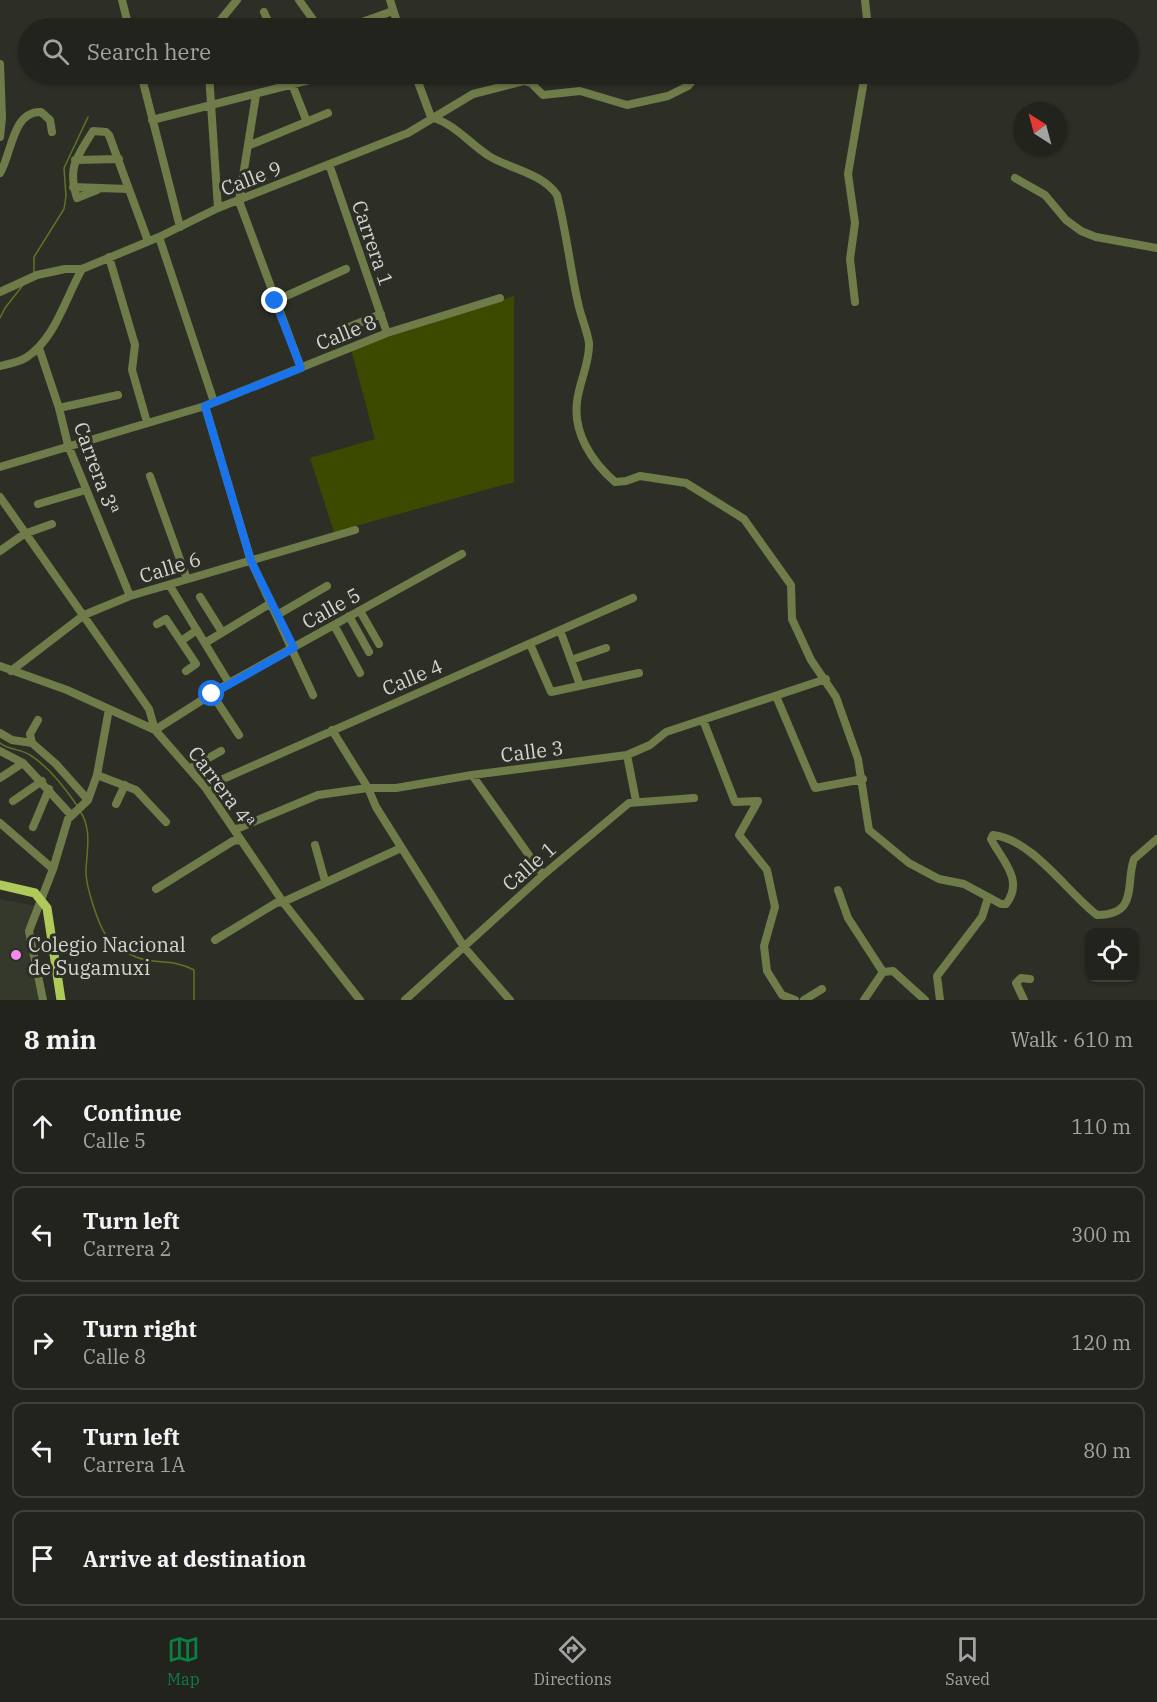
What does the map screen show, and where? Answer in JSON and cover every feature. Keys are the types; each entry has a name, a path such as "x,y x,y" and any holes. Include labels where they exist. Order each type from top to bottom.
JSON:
{"main road":[{"path":"0,885 26,889 42,900 51,926 61,1000"}],"street":[{"path":"122,0 126,18"},
{"path":"222,18 237,0"},
{"path":"299,0 312,18"},
{"path":"390,0 395,18"},
{"path":"865,0 867,18"},
{"path":"373,18 393,11"},
{"path":"264,12 267,18"},
{"path":"0,64 2,118 0,137"},
{"path":"143,84 180,227"},
{"path":"210,84 218,208"},
{"path":"152,120 299,84"},
{"path":"419,84 431,117 445,122 489,156 552,188 557,195 588,340 589,353 577,402 577,426 584,443 604,473 615,482 640,476 686,483 744,519 791,585 792,619 811,660 836,697 863,779 869,830 909,863 939,879 964,884 988,898 1006,904 1011,898 1013,876 1010,866 991,838 993,835 1002,836 1043,861 1055,878 1097,915 1115,912 1125,905 1130,894 1134,859 1157,839"},
{"name":"Calle 9","path":"0,292 33,277 65,269 82,269 159,237 218,208 408,133 431,117 473,94 507,84"},
{"name":"Calle 9","path":"532,84 543,95 549,97 580,91 627,105 668,96 690,84"},
{"path":"855,302 850,259 855,223 848,174 863,84"},
{"path":"292,86 307,122"},
{"path":"256,95 250,145 239,201 301,368"},
{"path":"0,173 21,120 33,112 41,112 50,120 52,132"},
{"path":"250,145 328,113"},
{"path":"128,189 97,190 79,199 73,188 71,174 75,160 93,131 97,130 109,135 148,241"},
{"path":"75,160 119,159"},
{"name":"Carrera 1","path":"329,164 387,333"},
{"path":"1016,178 1044,195 1066,220 1081,231 1096,237 1157,248"},
{"path":"159,237 214,402"},
{"path":"109,257 122,294 135,345 132,370 147,422"},
{"path":"0,366 25,359 39,348 82,269"},
{"path":"275,301 346,269"},
{"name":"Calle 8","path":"0,467 205,406 387,333 500,298"},
{"path":"345,329 381,314"},
{"name":"Carrera 3ª","path":"39,348 59,408 68,445 130,596"},
{"path":"59,408 118,394"},
{"path":"205,406 251,561 294,648 314,695"},
{"path":"150,476 187,579"},
{"path":"38,504 86,490"},
{"path":"0,497 149,709 155,730"},
{"path":"0,551 24,534 52,524"},
{"name":"Calle 6","path":"11,671 84,615 130,596 355,530"},
{"name":"Calle 5","path":"155,730 230,683 462,554"},
{"path":"170,586 230,683"},
{"path":"277,615 327,586"},
{"path":"200,597 222,632"},
{"name":"Calle 4","path":"205,787 633,598"},
{"path":"205,643 271,603"},
{"path":"360,610 379,644"},
{"path":"349,616 369,652"},
{"path":"157,624 166,619 196,664 186,671"},
{"path":"334,625 360,673"},
{"path":"181,640 197,630"},
{"path":"560,630 580,685"},
{"path":"530,644 551,692 639,673"},
{"path":"571,660 606,648"},
{"name":"Carrera 4ª","path":"0,666 109,709 155,730 205,787 284,902 360,1000"},
{"name":"Calle 3","path":"234,830 318,795 368,788 396,788 472,775 627,755 650,745 666,732 826,679"},
{"path":"212,694 239,735"},
{"path":"776,696 815,788 863,779"},
{"path":"43,1000 29,931 80,807 97,775 109,709"},
{"path":"32,743 30,734 38,720"},
{"path":"704,720 735,802 758,801 739,835 767,870 775,908 764,946 767,971 782,995 795,1000"},
{"path":"332,730 401,848 464,946 510,1000"},
{"path":"0,732 12,740 32,743 56,764 80,807"},
{"path":"0,751 23,763 49,789 80,807"},
{"path":"189,769 221,751"},
{"path":"627,755 636,801 694,798"},
{"path":"0,778 23,763"},
{"path":"97,775 136,790 166,822"},
{"path":"472,775 543,875"},
{"path":"13,801 42,782"},
{"path":"116,804 125,785"},
{"path":"33,827 49,789"},
{"name":"Calle 1","path":"405,1000 543,875 629,803 636,801"},
{"path":"0,823 53,869"},
{"path":"156,888 233,841 241,840"},
{"path":"315,845 325,881"},
{"path":"214,940 276,903 284,902 325,881 401,848"},
{"path":"838,890 848,918 883,972"},
{"path":"940,1000 937,976 982,917 988,898"},
{"path":"883,972 893,971 925,1000"},
{"path":"864,1000 883,972"},
{"path":"1024,1000 1016,983 1021,978 1030,979"},
{"path":"804,1000 822,989"}],"shaded area":[{"name":"Colegio Nacional de Sugamuxi","path":"0,899 37,906 27,930 42,1000 0,1000"}],"green space":[{"path":"514,296 514,482 334,532 310,458 375,439 351,349"}],"waterway":[{"path":"34,273 34,257 64,209 66,196 64,168 88,117"},
{"path":"0,318 23,285"},
{"path":"0,743 37,760 57,779 78,807"},
{"path":"80,811 87,832 86,877 93,906 105,934 115,944 136,957 178,964 194,970 194,1000"}],"place":[{"name":"Colegio Nacional de Sugamuxi","path":"16,955"}],"route":[{"path":"212,694 294,648 251,561 205,406 301,368 275,301"}]}
